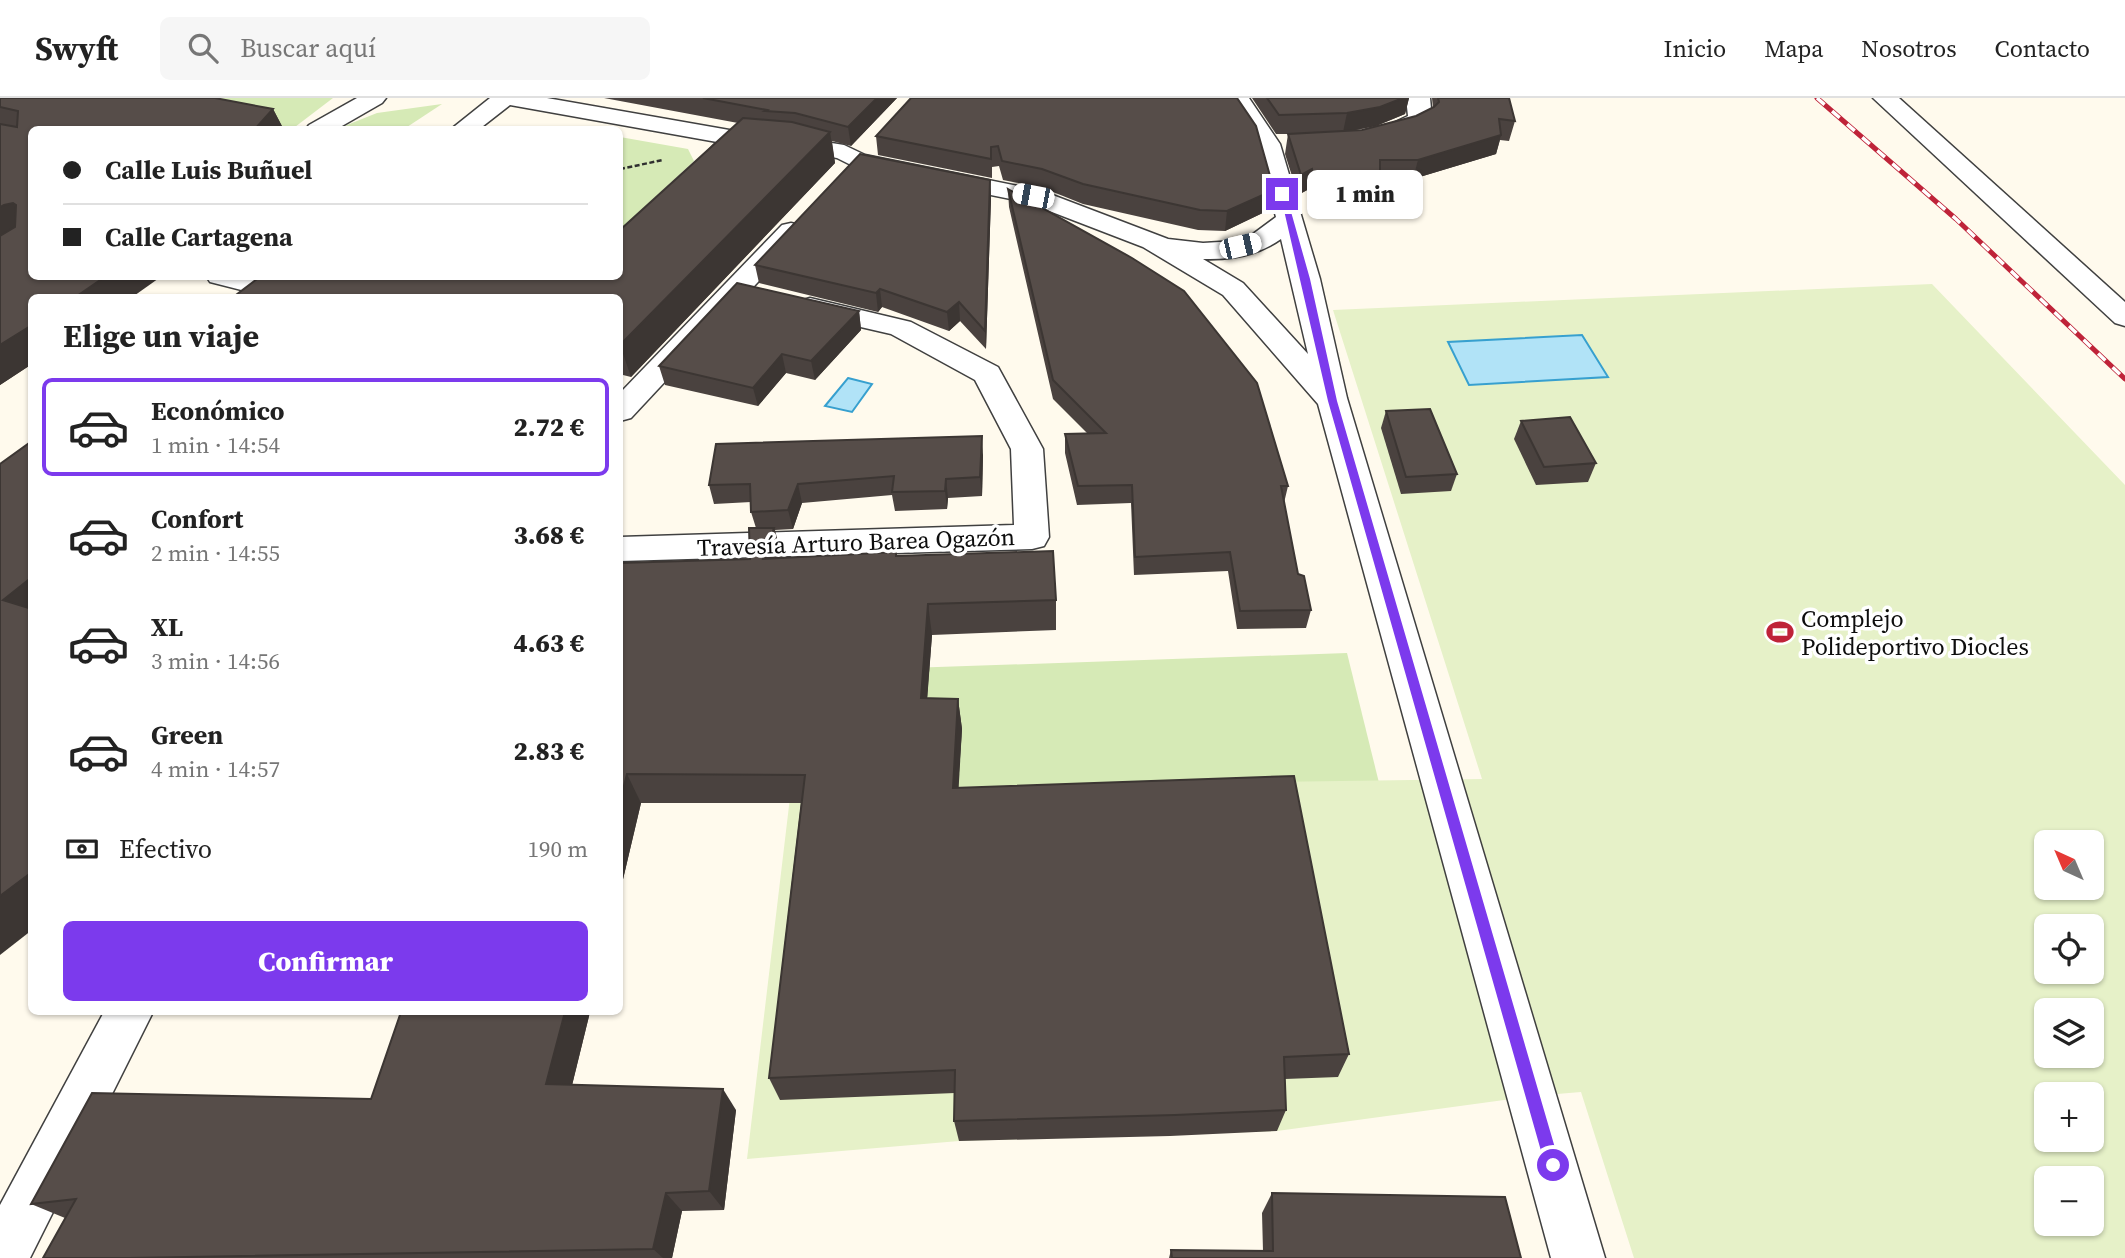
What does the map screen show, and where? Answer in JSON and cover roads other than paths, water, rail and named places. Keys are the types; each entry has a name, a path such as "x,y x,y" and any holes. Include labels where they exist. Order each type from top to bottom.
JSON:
{"street":[{"path":"324,126 374,98"},
{"path":"468,126 506,98 837,165 857,161 1033,196 1153,241 1188,250 1222,250 1258,242 1289,220"},
{"path":"1237,98 1268,144 1333,401 1578,1258"},
{"path":"1362,141 1376,140 1404,131 1420,119 1418,98"},
{"path":"1885,98 2125,317"},
{"path":"1268,144 1295,143"},
{"path":"687,185 749,146"},
{"path":"623,408 811,210"},
{"path":"1153,241 1233,289 1333,401"},
{"path":"232,280 289,294"},
{"name":"Travesía Arturo Barea Ogazón","path":"623,549 1032,537 1027,449 987,374 901,328 736,289"},
{"path":"623,372 650,378"},
{"path":"1,1258 127,1015"}],"water":[{"path":"1582,335 1608,377 1469,385 1448,342"},
{"path":"848,378 872,384 852,412 825,406"}],"railway":[{"path":"1817,98 1956,219 2125,379"}],"place":[{"name":"Complejo Polideportivo Diocles","path":"1780,632"}]}
